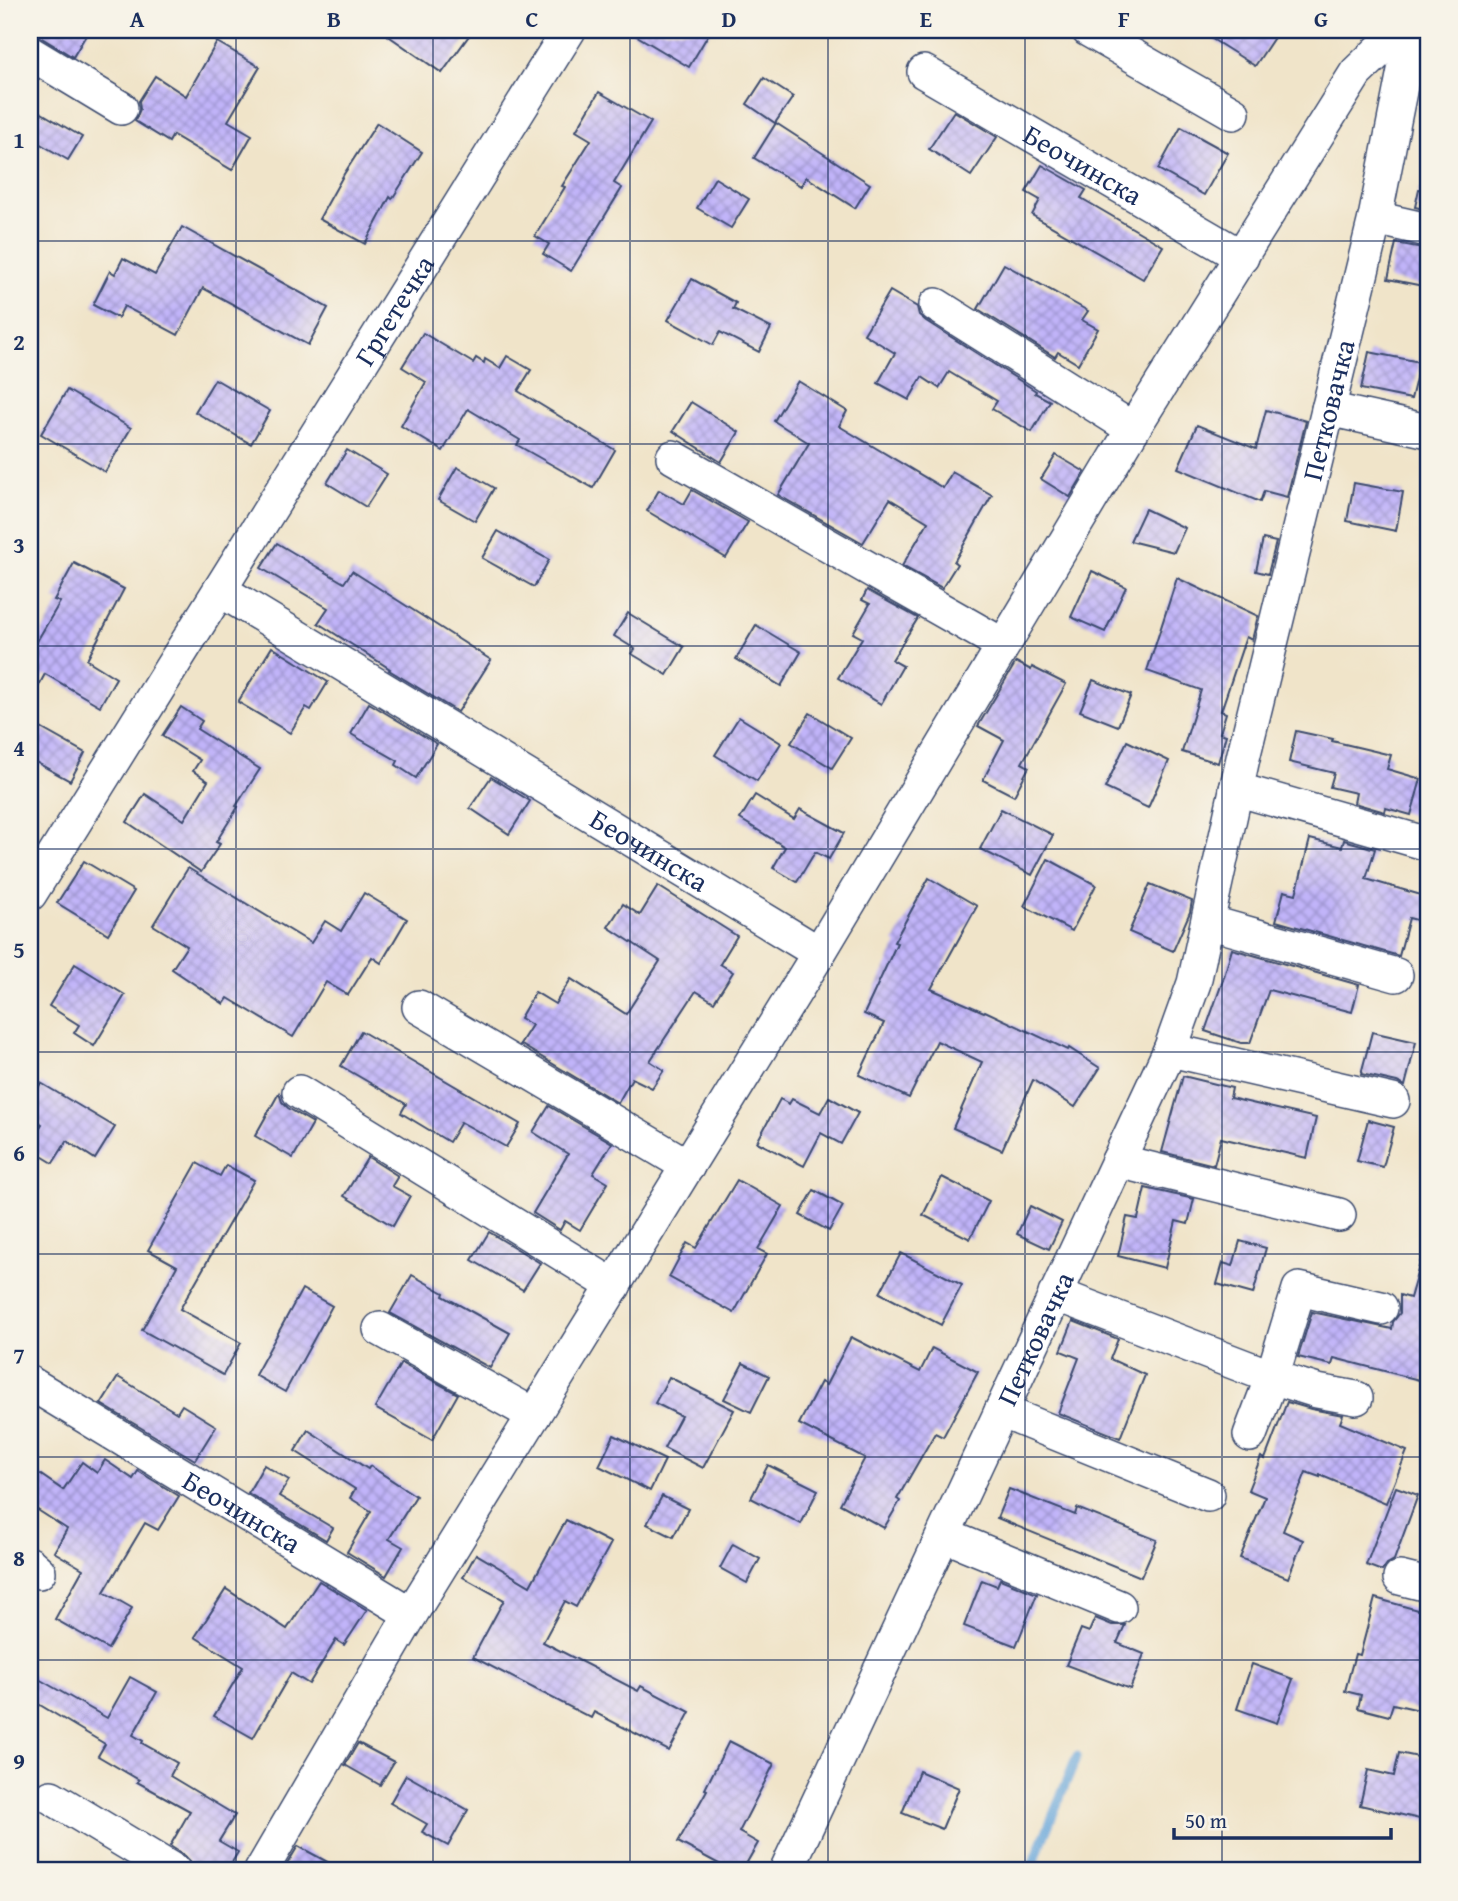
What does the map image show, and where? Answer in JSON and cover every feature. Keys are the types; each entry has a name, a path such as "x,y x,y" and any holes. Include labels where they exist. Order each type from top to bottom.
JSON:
{"street":[{"name":"Гргетечка","path":"30,894 569,30"},
{"path":"1088,30 1233,113"},
{"path":"261,1871 411,1614 819,953 1133,429 1356,73 1381,49 1411,34"},
{"name":"Петковачка","path":"786,1871 1170,1050 1194,984 1236,789 1375,218 1411,34"},
{"path":"30,53 121,108"},
{"name":"Беочинска","path":"924,72 1242,257"},
{"path":"1375,218 1428,230"},
{"path":"936,305 1133,429"},
{"path":"1328,409 1428,431"},
{"path":"673,457 1003,645"},
{"name":"Беочинска","path":"220,590 819,953"},
{"path":"1236,789 1428,844"},
{"path":"1208,922 1395,975"},
{"path":"419,1007 688,1166"},
{"path":"1170,1050 1393,1101"},
{"path":"299,1092 614,1286"},
{"path":"1118,1161 1339,1215"},
{"path":"1250,1435 1272,1377 1299,1289 1381,1308"},
{"path":"1055,1294 1272,1377 1317,1391 1356,1398"},
{"path":"380,1329 534,1415"},
{"name":"Беочинска","path":"30,1383 411,1614"},
{"path":"1001,1411 1208,1495"},
{"path":"944,1535 1119,1607"},
{"path":"51,1797 174,1871"}],"building":[{"path":"30,30 89,30 73,57 30,34"},
{"path":"380,30 473,30 442,73"},
{"path":"627,30 711,30 689,67"},
{"path":"1198,30 1279,30 1255,66"},
{"path":"217,42 260,67 228,121 252,135 232,170 173,135 169,142 135,121 140,109 139,101 155,76 186,96"},
{"path":"764,78 793,97 775,123 747,104"},
{"path":"599,92 651,122 614,183 622,188 571,271 543,254 549,244 535,236 591,140 576,131"},
{"path":"30,106 82,137 68,160 30,138"},
{"path":"954,111 997,137 971,176 929,149"},
{"path":"377,123 422,152 392,199 390,197 365,244 319,219"},
{"path":"776,123 870,184 855,208 806,177 801,186 754,158"},
{"path":"1181,127 1228,153 1204,195 1158,169"},
{"path":"1042,165 1086,190 1081,198 1163,246 1143,279 1032,215 1040,200 1026,192"},
{"path":"715,178 749,199 731,228 697,208"},
{"path":"1419,189 1428,190 1428,210 1415,207"},
{"path":"182,227 328,308 308,345 203,288 178,335 124,306 118,318 93,305 110,271 115,274 123,258 155,275"},
{"path":"1396,243 1428,249 1428,287 1388,279"},
{"path":"1004,264 1088,311 1082,320 1098,329 1078,364 1058,352 1055,357 978,309"},
{"path":"692,279 736,303 733,309 771,328 759,352 720,332 713,345 668,320"},
{"path":"890,291 917,307 919,315 926,321 1050,401 1032,432 992,409 997,401 949,372 939,388 922,377 909,400 878,383 895,353 864,334"},
{"path":"423,333 473,363 476,358 484,363 485,359 500,368 507,356 531,370 518,391 615,450 593,488 517,445 520,440 468,409 443,451 401,426 426,382 402,367"},
{"path":"1369,352 1420,362 1411,399 1361,389"},
{"path":"215,379 270,411 251,444 195,412"},
{"path":"798,381 847,411 839,426 943,488 952,472 992,495 942,588 902,566 928,522 890,499 863,543 778,495 809,443 774,421"},
{"path":"67,390 131,428 105,472 41,434"},
{"path":"691,402 739,432 721,462 673,431"},
{"path":"1266,410 1306,421 1287,497 1264,491 1260,502 1178,468 1197,425 1256,449"},
{"path":"347,450 387,474 366,507 327,483"},
{"path":"1056,455 1085,472 1070,497 1041,479"},
{"path":"457,467 494,488 475,521 438,500"},
{"path":"1354,483 1403,492 1396,531 1347,521"},
{"path":"659,490 684,504 692,490 748,522 726,558 647,511"},
{"path":"1145,509 1185,528 1174,552 1130,541"},
{"path":"498,531 549,560 534,587 482,558"},
{"path":"1263,539 1276,542 1268,574 1256,571"},
{"path":"277,543 344,583 352,571 491,660 458,712 318,623 328,608 261,568"},
{"path":"74,563 124,589 87,660 116,678 100,706 45,674 30,702 30,653 60,602 54,600"},
{"path":"1092,571 1126,587 1105,632 1071,617"},
{"path":"1177,578 1258,616 1252,640 1246,637 1221,711 1226,713 1220,733 1226,735 1218,763 1182,752 1201,690 1147,671"},
{"path":"867,590 918,618 892,660 903,666 881,704 838,678 862,638 853,633 870,604 862,600"},
{"path":"628,613 684,647 667,675 632,654 635,649 614,636"},
{"path":"756,625 801,652 781,686 736,659"},
{"path":"272,647 328,682 311,710 306,707 290,733 238,702"},
{"path":"1016,662 1066,684 1022,763 1029,767 1014,796 983,780 1004,740 978,726"},
{"path":"1093,680 1131,695 1118,726 1080,711"},
{"path":"369,703 437,744 416,778 396,765 398,761 351,734"},
{"path":"181,707 202,721 197,729 260,769 216,842 220,844 201,872 127,822 145,794 184,820 208,781 193,771 200,760 162,736"},
{"path":"810,713 851,738 832,768 791,743"},
{"path":"739,717 781,743 757,781 715,755"},
{"path":"30,722 85,753 70,781 30,759"},
{"path":"1296,731 1391,755 1387,769 1421,779 1411,815 1386,808 1385,812 1354,803 1356,793 1330,787 1334,773 1289,762"},
{"path":"1127,741 1169,761 1148,808 1105,788"},
{"path":"491,777 530,801 509,834 470,808"},
{"path":"755,795 794,819 800,809 844,833 829,859 815,852 797,882 773,868 785,847 740,819"},
{"path":"1001,809 1053,835 1032,875 980,849"},
{"path":"1310,839 1342,847 1344,840 1375,849 1366,879 1428,897 1428,923 1409,918 1399,956 1276,921 1284,891 1296,894"},
{"path":"1048,859 1096,885 1072,931 1024,906"},
{"path":"84,861 134,891 108,934 57,903"},
{"path":"188,868 311,943 325,921 341,931 364,893 407,919 381,963 372,957 348,995 326,982 293,1037 228,998 224,1004 172,969 187,946 153,925"},
{"path":"929,878 977,906 931,989 1068,1050 1069,1048 1100,1068 1075,1107 1033,1080 1002,1150 953,1128 982,1062 937,1041 909,1098 859,1075 884,1023 864,1014 897,943 894,942"},
{"path":"1150,884 1192,901 1173,951 1129,932"},
{"path":"658,886 737,936 720,964 733,972 714,1002 696,991 650,1061 664,1070 652,1088 632,1078 618,1103 520,1044 532,1025 520,1018 535,992 555,1004 571,979 626,1014 660,961 608,927 623,904 640,915"},
{"path":"1232,949 1359,985 1352,1012 1269,990 1250,1043 1241,1043 1205,1031"},
{"path":"75,964 125,995 94,1046 74,1033 79,1025 49,1006"},
{"path":"361,1031 520,1124 506,1147 461,1122 449,1142 401,1113 406,1104 341,1066"},
{"path":"1372,1032 1416,1042 1405,1086 1361,1074"},
{"path":"1183,1076 1232,1088 1230,1098 1316,1118 1307,1158 1221,1138 1214,1165 1162,1152"},
{"path":"41,1083 115,1127 95,1159 67,1141 53,1163 30,1149 30,1143 42,1124 30,1116 30,1101"},
{"path":"279,1093 288,1108 313,1123 293,1158 255,1136"},
{"path":"829,1097 858,1113 841,1144 821,1133 804,1166 757,1142 780,1099 789,1104 792,1099 820,1113"},
{"path":"549,1106 612,1143 593,1174 608,1183 580,1230 565,1221 560,1230 533,1213 568,1154 533,1132"},
{"path":"1368,1120 1394,1127 1383,1167 1357,1161"},
{"path":"368,1157 398,1176 392,1186 410,1196 393,1226 344,1196"},
{"path":"197,1163 220,1176 226,1165 254,1180 180,1309 241,1343 223,1375 142,1330 177,1266 148,1250"},
{"path":"942,1177 989,1201 970,1239 923,1215"},
{"path":"737,1180 783,1206 758,1249 767,1254 734,1313 669,1277 687,1243 696,1248"},
{"path":"1145,1188 1194,1199 1188,1224 1176,1221 1165,1268 1118,1256 1127,1217 1138,1219"},
{"path":"814,1190 843,1206 829,1231 800,1215"},
{"path":"1030,1206 1062,1222 1049,1249 1017,1234"},
{"path":"489,1232 540,1263 523,1290 472,1260"},
{"path":"1240,1241 1266,1248 1253,1294 1217,1284 1223,1263 1233,1266"},
{"path":"901,1253 962,1285 941,1325 880,1293"},
{"path":"1422,1256 1428,1257 1428,1360 1423,1381 1334,1358 1332,1365 1298,1357 1312,1312 1392,1329 1393,1322 1400,1313 1400,1295 1410,1298"},
{"path":"412,1275 444,1293 443,1296 510,1333 490,1368 390,1313"},
{"path":"302,1289 332,1306 285,1392 255,1375"},
{"path":"1073,1321 1118,1339 1110,1359 1145,1375 1120,1438 1058,1413 1079,1358 1061,1351"},
{"path":"851,1337 920,1372 932,1348 978,1372 943,1437 935,1433 897,1499 900,1501 884,1528 840,1504 865,1458 799,1424 821,1382 826,1385"},
{"path":"401,1363 458,1394 432,1440 375,1408"},
{"path":"743,1363 769,1376 751,1412 724,1399"},
{"path":"118,1377 177,1413 182,1405 216,1426 195,1460 101,1404"},
{"path":"669,1377 734,1410 703,1468 664,1448 681,1416 655,1403"},
{"path":"1287,1402 1343,1415 1340,1423 1407,1451 1386,1503 1320,1475 1306,1472 1283,1531 1303,1540 1288,1578 1240,1558 1265,1497 1248,1490 1261,1457 1265,1459"},
{"path":"308,1430 416,1496 389,1539 403,1547 386,1576 347,1552 371,1511 350,1498 355,1489 295,1451"},
{"path":"614,1435 665,1460 650,1491 599,1466"},
{"path":"105,1460 133,1479 138,1471 179,1496 158,1530 145,1523 104,1592 132,1608 108,1649 55,1619 83,1569 54,1552 67,1529 30,1505 30,1485 38,1473 63,1490 82,1462 97,1473"},
{"path":"264,1465 289,1480 279,1496 333,1528 326,1540 248,1493"},
{"path":"768,1465 818,1490 801,1524 751,1498"},
{"path":"1396,1487 1418,1495 1394,1560 1382,1571 1366,1565"},
{"path":"1009,1489 1075,1515 1077,1508 1157,1540 1141,1577 997,1518"},
{"path":"662,1496 688,1509 673,1537 647,1524"},
{"path":"566,1520 611,1543 576,1607 565,1601 543,1642 638,1691 641,1686 690,1712 669,1751 594,1712 591,1718 473,1657 504,1600 463,1577 476,1554 530,1586"},
{"path":"733,1544 760,1559 747,1583 720,1568"},
{"path":"1000,1579 1037,1594 1016,1646 964,1626 982,1580 997,1586"},
{"path":"319,1581 367,1610 344,1645 336,1640 309,1684 291,1673 253,1738 214,1716 243,1667 195,1637 226,1589 287,1629"},
{"path":"1375,1598 1428,1613 1428,1712 1393,1704 1389,1716 1358,1708 1361,1695 1345,1691 1355,1654 1360,1655"},
{"path":"1095,1618 1112,1625 1125,1625 1117,1643 1144,1654 1130,1689 1066,1665 1081,1629 1089,1632"},
{"path":"1252,1664 1293,1679 1277,1723 1237,1709"},
{"path":"30,1674 107,1718 130,1677 157,1692 133,1735 177,1763 170,1776 235,1815 219,1841 238,1852 227,1871 193,1871 190,1861 170,1846 190,1811 137,1782 139,1780 98,1756 105,1744 30,1699"},
{"path":"729,1741 774,1764 739,1832 758,1843 742,1871 732,1871 678,1842 707,1790 705,1789"},
{"path":"358,1743 394,1762 380,1785 345,1765"},
{"path":"1399,1753 1428,1759 1428,1821 1360,1805 1368,1770 1394,1776"},
{"path":"919,1771 959,1788 942,1829 902,1813"},
{"path":"406,1775 468,1810 448,1846 422,1832 427,1824 390,1803"},
{"path":"298,1846 344,1871 283,1871"}],"waterway":[{"path":"1030,1871 1077,1756"}]}
